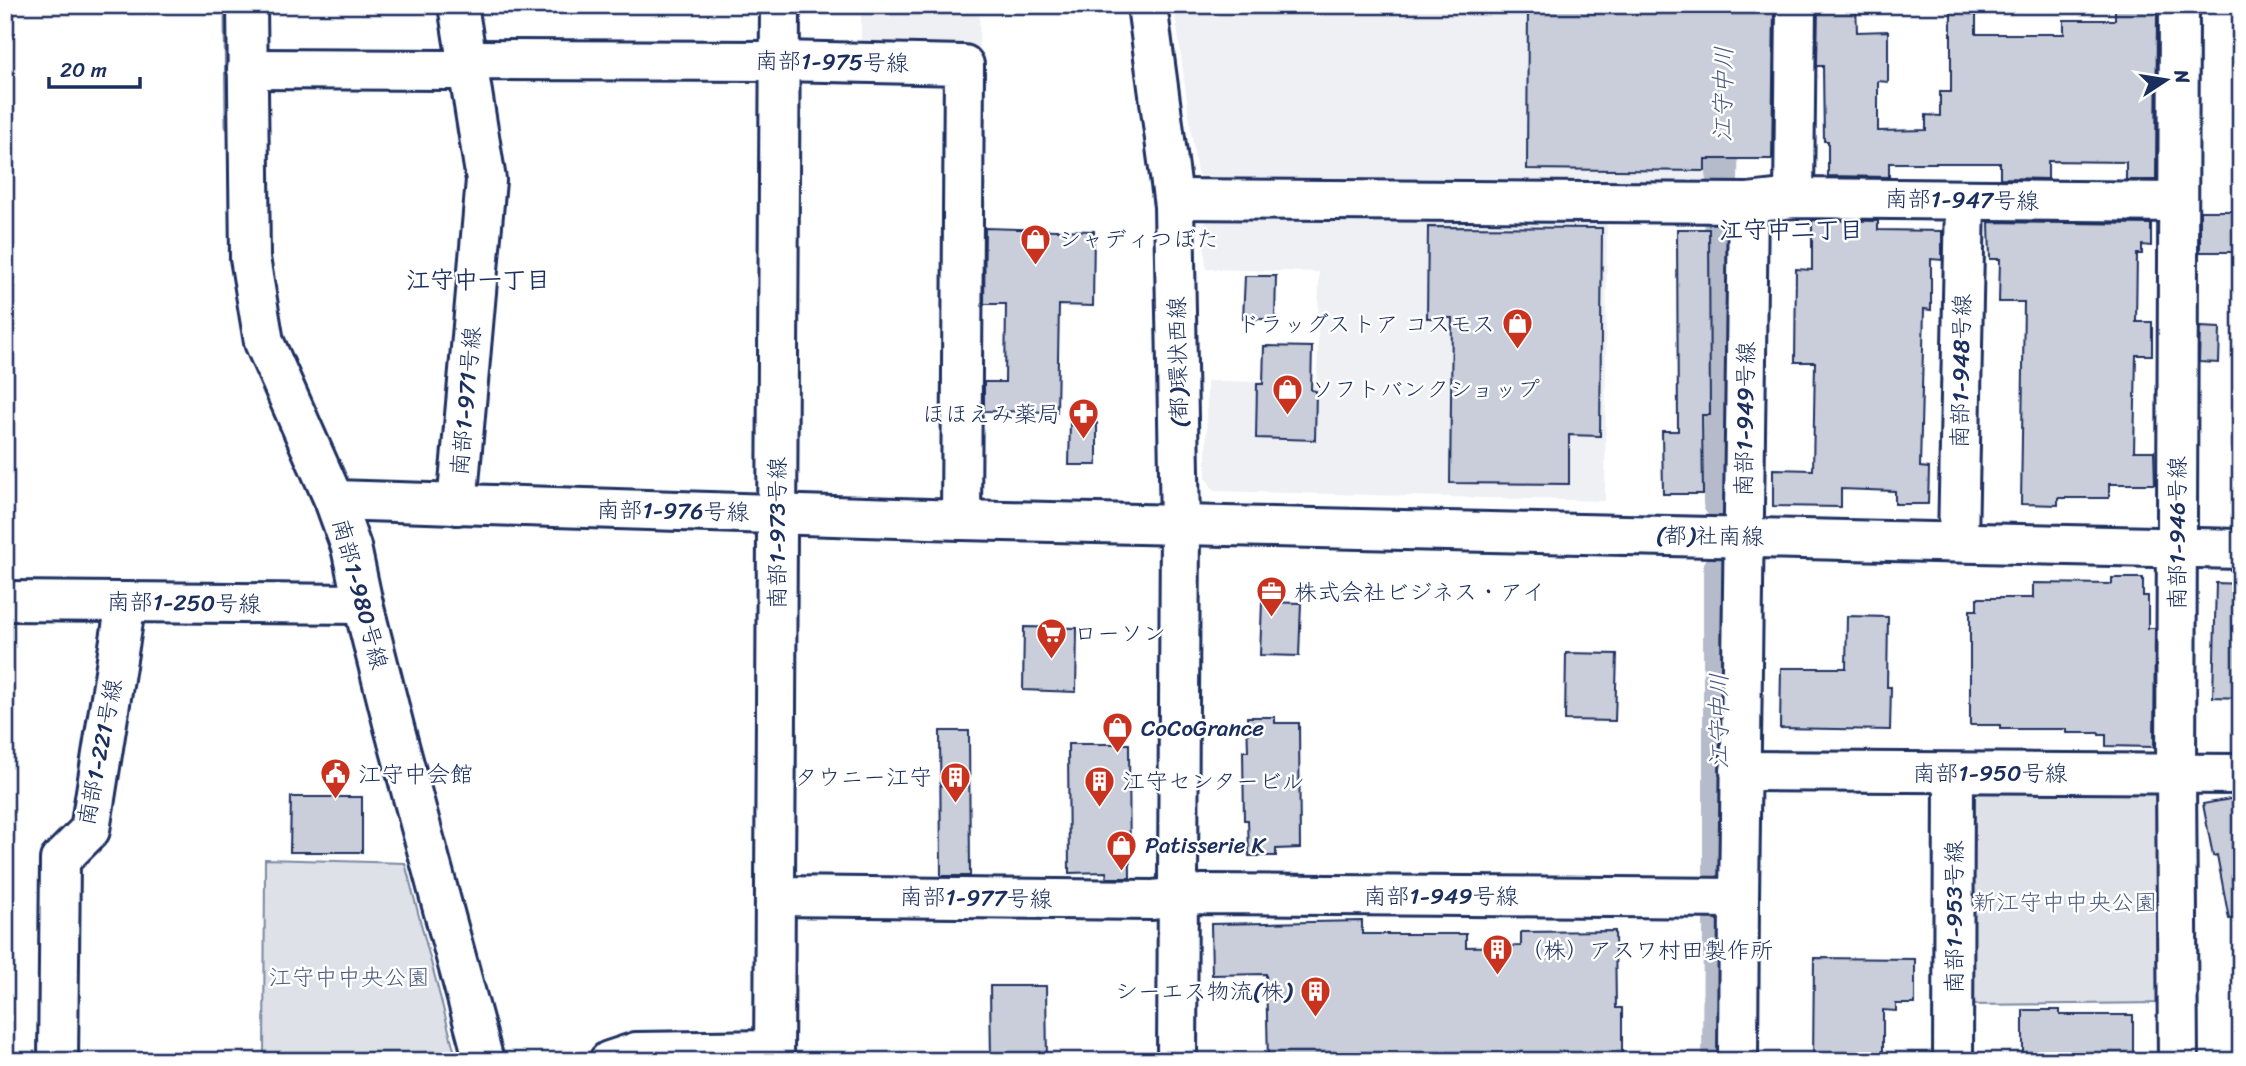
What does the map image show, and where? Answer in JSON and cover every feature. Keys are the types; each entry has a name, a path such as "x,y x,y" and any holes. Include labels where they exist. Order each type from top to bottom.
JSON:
{"street":[{"name":"南部1-980号線","path":"247,5 250,258 264,342 334,500 351,547 363,604 484,1061"},
{"name":"南部1-971号線","path":"457,505 486,180 458,5"},
{"name":"南部1-973号線","path":"774,1055 780,5"},
{"name":"(都)環状西線","path":"1147,5 1174,199 1180,525 1177,1061"},
{"path":"1794,198 1796,5"},
{"name":"南部1-946号線","path":"2178,1061 2176,774 2179,5"},
{"name":"南部1-975号線","path":"247,69 451,70 479,60 780,61 964,65 961,520"},
{"name":"南部1-947号線","path":"1748,203 1794,198 2178,202"},
{"path":"1174,199 1748,203"},
{"name":"南部1-948号線","path":"1958,541 1965,201"},
{"name":"南部1-949号線","path":"1177,897 1202,894 1739,898 1748,203"},
{"name":"南部1-976号線","path":"334,500 1180,525"},
{"name":"(都)社南線","path":"1180,525 2241,549"},
{"name":"南部1-250号線","path":"5,601 363,604"},
{"name":"南部1-221号線","path":"58,1061 60,860 90,830 126,602"},
{"name":"南部1-950号線","path":"1740,771 2241,774"},
{"name":"南部1-953号線","path":"1953,1061 1954,773"},
{"name":"南部1-977号線","path":"775,896 1152,900 1177,897"},
{"path":"1738,1061 1739,898"},
{"path":"609,1061 636,1052 774,1055"}],"shaded area":[{"path":"861,5 980,5 979,49 861,49"},
{"path":"1174,5 1719,5 1717,185 1209,181 1197,174"},
{"path":"1211,217 1607,219 1605,501 1214,491 1206,478 1207,381 1317,383 1319,272 1206,269 1203,225"}],"green space":[{"name":"新江守中中央公園","path":"1977,788 2152,788 2162,800 2164,1003 1968,1005 1968,800"},
{"name":"江守中中央公園","path":"265,859 405,863 457,1061 264,1061"}],"building":[{"path":"1528,5 1774,5 1772,159 1705,159 1705,171 1527,169"},
{"path":"1818,5 1856,5 1857,32 1888,31 1888,82 1878,81 1878,131 1926,130 1926,115 1940,116 1940,92 1951,92 1951,5 1976,5 1976,34 2064,34 2064,20 2115,20 2115,5 2157,5 2156,180 2126,180 2126,162 2048,161 2048,179 2000,178 2000,163 1889,163 1889,177 1828,176 1828,141 1824,141 1823,66 1817,66"},
{"path":"2200,211 2241,211 2241,252 2200,252"},
{"path":"1812,220 1878,221 1878,230 1942,231 1942,260 1931,259 1931,310 1924,309 1920,467 1929,468 1928,504 1895,504 1895,491 1841,489 1841,507 1773,506 1773,469 1813,470 1815,362 1795,362 1796,269 1812,270"},
{"path":"1989,222 2151,224 2151,246 2142,245 2142,254 2137,254 2136,322 2152,322 2152,355 2136,355 2134,451 2154,451 2155,484 2109,484 2109,498 2058,498 2058,505 2021,504 2024,302 1999,302 2000,259 1990,259"},
{"path":"1428,227 1602,228 1600,436 1569,435 1569,484 1450,483 1452,318 1427,318"},
{"path":"985,228 1094,231 1093,306 1059,305 1057,412 984,411 984,382 1005,382 1006,304 984,304"},
{"path":"1677,229 1709,229 1710,415 1702,415 1703,494 1663,494 1662,431 1678,431"},
{"path":"1245,276 1276,276 1275,319 1243,319"},
{"path":"2200,327 2220,328 2219,363 2199,362"},
{"path":"1264,346 1312,347 1311,390 1316,391 1315,440 1256,438 1257,384 1263,384"},
{"path":"1070,423 1097,423 1097,465 1069,465"},
{"path":"2112,578 2143,578 2143,596 2148,596 2148,628 2155,628 2154,747 2106,746 2106,735 2066,733 2066,729 2000,729 2000,725 1970,725 1970,610 1977,610 1977,598 2033,598 2033,583 2112,584"},
{"path":"2216,583 2241,584 2241,698 2213,697"},
{"path":"1262,602 1301,603 1299,656 1260,655"},
{"path":"1847,616 1888,617 1887,687 1891,687 1890,730 1780,728 1781,668 1846,668"},
{"path":"1024,627 1077,628 1076,692 1023,690"},
{"path":"1566,653 1617,654 1615,721 1565,720"},
{"path":"1247,717 1275,717 1275,723 1299,723 1300,848 1276,849 1276,856 1249,856 1248,820 1244,820 1243,751 1248,751"},
{"name":"タウニー江守","path":"940,731 969,731 970,876 941,876"},
{"name":"江守センタービル","path":"1068,744 1129,744 1130,878 1107,878 1106,872 1069,873"},
{"path":"291,797 362,797 362,852 290,852"},
{"path":"2241,797 2241,918 2229,919 2217,855 2213,856 2203,804"},
{"name":"（株）アスワ村田製作所","path":"1362,921 1362,934 1466,934 1466,947 1521,946 1521,932 1615,931 1616,1008 1622,1008 1622,1061 1268,1061 1266,974 1212,975 1211,924"},
{"path":"1814,958 1915,959 1915,1004 1896,1004 1896,1011 1883,1010 1883,1061 1813,1061"},
{"path":"990,986 1046,986 1047,1061 991,1061"},
{"path":"2023,1010 2060,1010 2060,1015 2133,1015 2133,1061 2023,1061"}],"waterway":[{"path":"228,18 229,126"},
{"name":"江守中川","path":"1722,184 1723,115"},
{"name":"江守中川","path":"1719,503 1720,228"},
{"name":"江守中川","path":"1719,569 1719,873"},
{"name":"江守中川","path":"1718,1061 1719,923"}],"place":[{"name":"シャディつぼた","path":"1035,266"},
{"name":"ドラッグストア コスモス","path":"1518,351"},
{"name":"ソフトバンクショップ","path":"1288,416"},
{"name":"ほほえみ薬局","path":"1083,441"},
{"name":"株式会社ビジネス・アイ","path":"1271,619"},
{"name":"ローソン","path":"1051,660"},
{"name":"CoCoGrance","path":"1118,755"},
{"name":"江守中会館","path":"335,801"},
{"name":"タウニー江守","path":"955,804"},
{"name":"江守センタービル","path":"1099,808"},
{"name":"Patisserie K","path":"1122,872"},
{"name":"（株）アスワ村田製作所","path":"1497,977"},
{"name":"シーエス物流(株)","path":"1315,1018"}],"district":[{"name":"江守中二丁目","path":"1791,230"},
{"name":"江守中一丁目","path":"478,280"}]}
